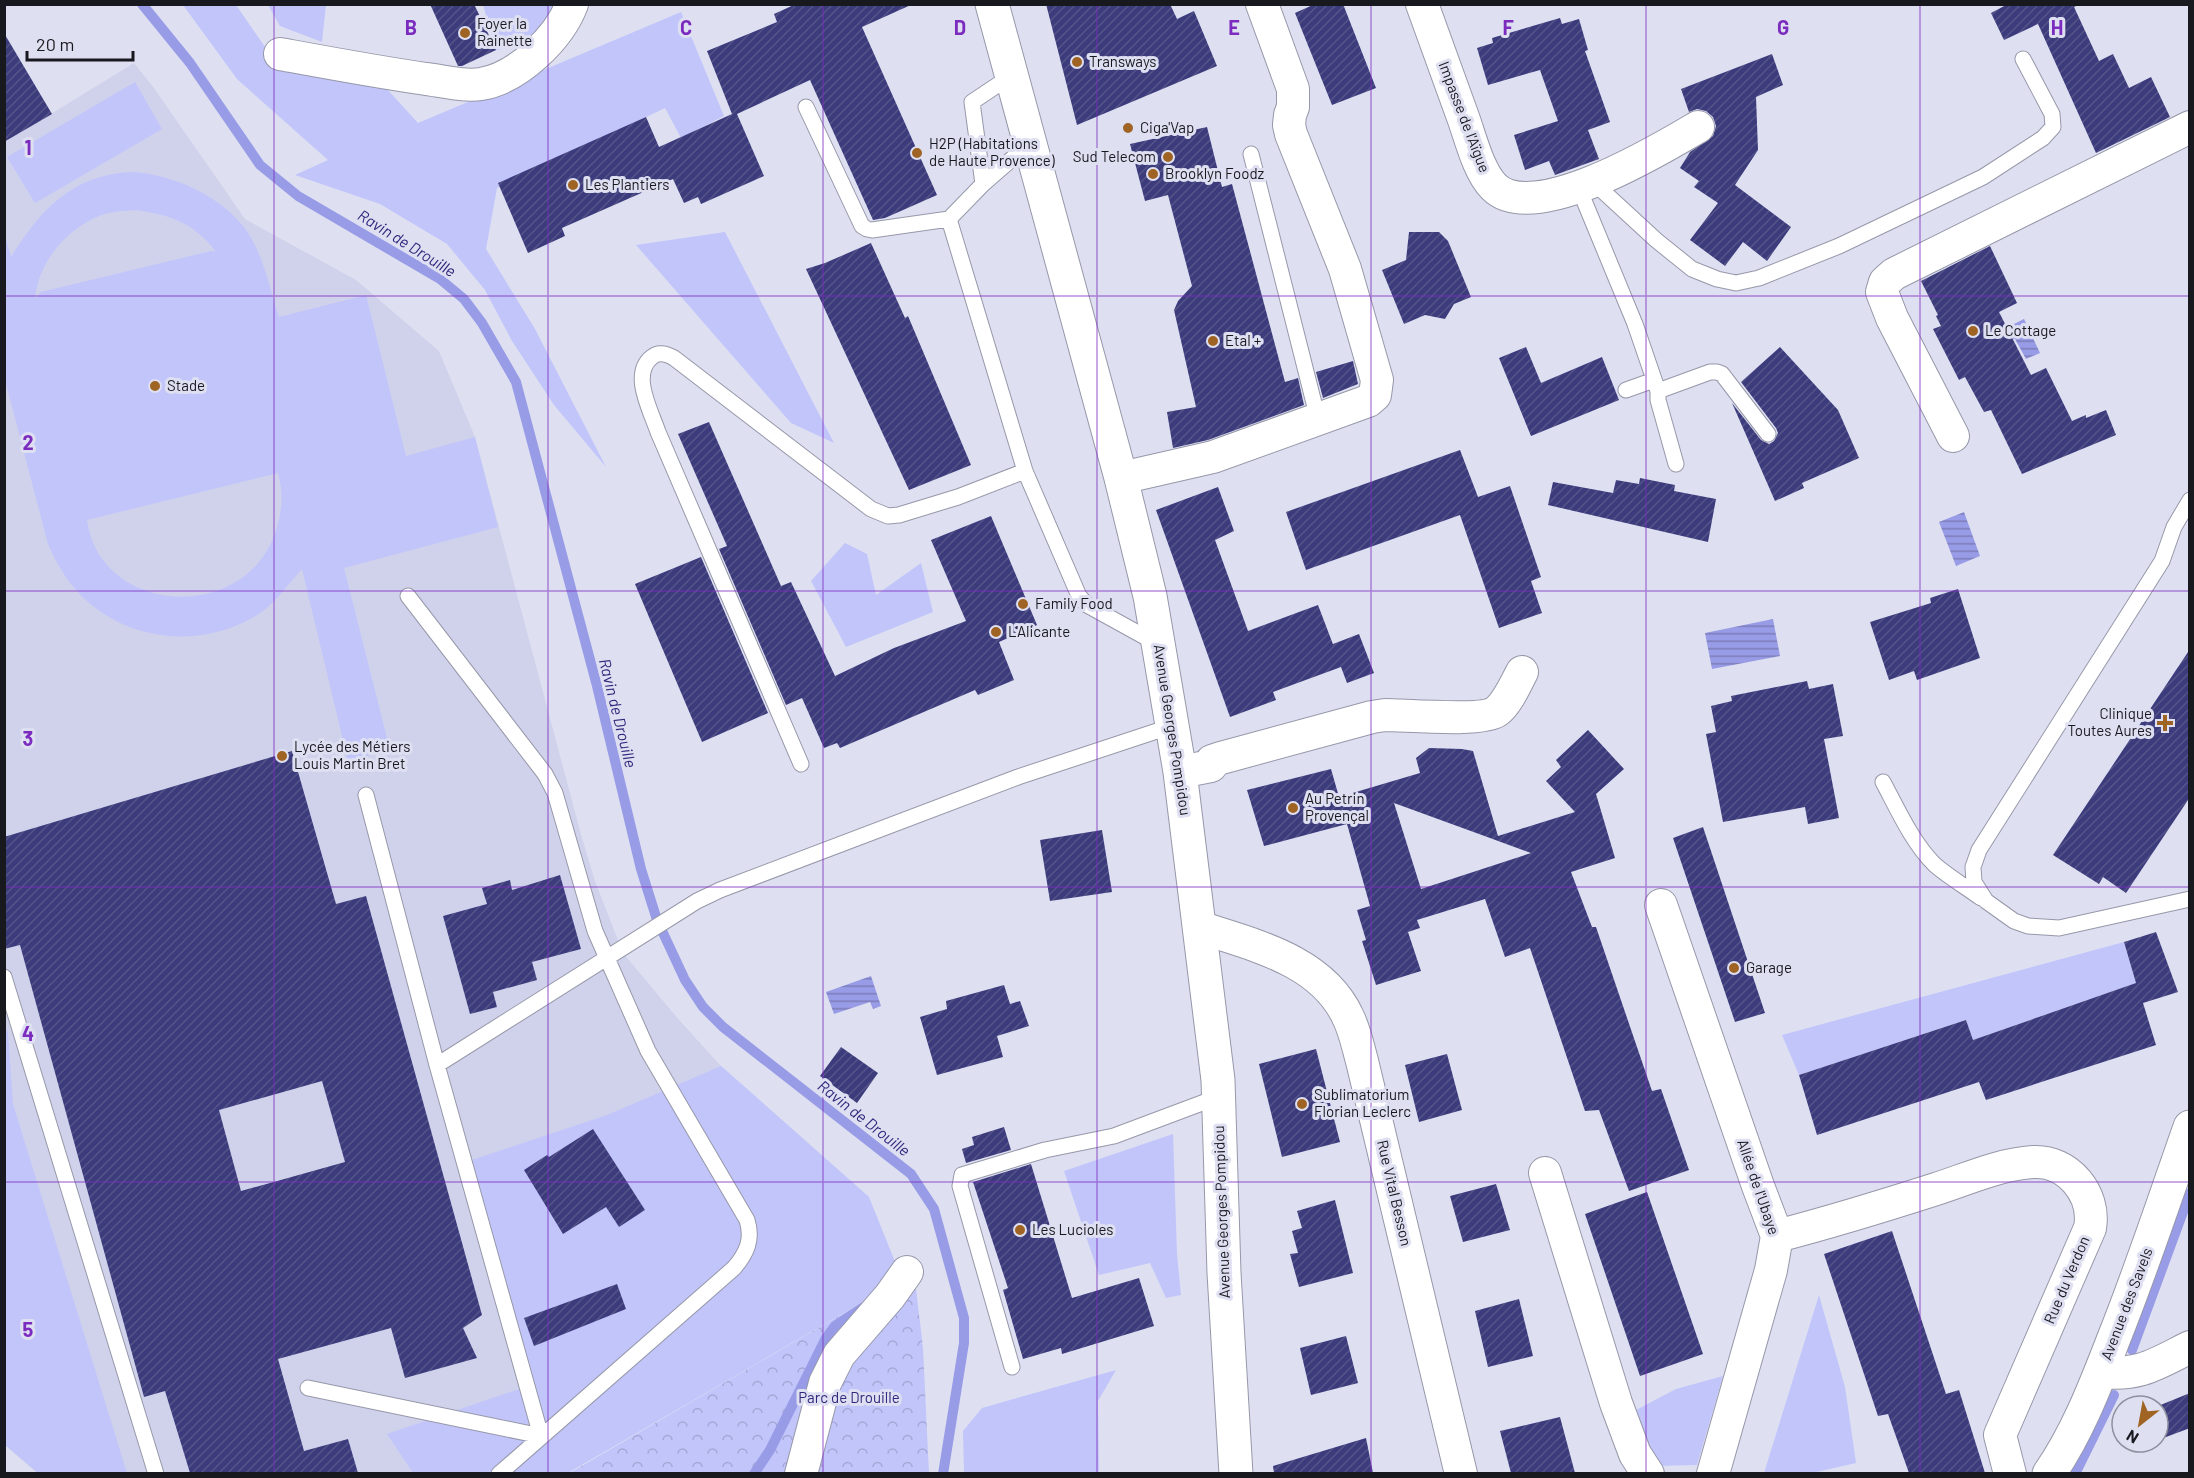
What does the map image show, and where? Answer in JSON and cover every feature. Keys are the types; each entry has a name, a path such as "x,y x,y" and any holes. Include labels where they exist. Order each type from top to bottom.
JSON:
{"main road":[{"name":"Avenue Georges Pompidou","path":"992,4 1121,478 1150,596 1180,772 1218,1097 1224,1273 1236,1473"},
{"name":"Avenue des Savels","path":"2049,1473 2078,1422 2101,1372 2140,1272 2190,1127"}],"street":[{"path":"280,54 378,73 462,84 480,84 510,73 531,57 550,40 567,17 572,4"},
{"path":"1121,478 1194,463 1368,401 1375,395 1377,380 1345,269 1291,134 1289,125 1293,107 1293,89 1262,4"},
{"name":"Impasse de l'Aïgue","path":"1422,4 1486,177 1503,194 1512,198 1527,198 1585,184 1637,163 1698,128"},
{"path":"1953,436 1892,318 1882,292 1885,282 1894,274 2190,127"},
{"path":"1180,772 1211,766 1212,761 1221,758 1372,717 1491,715 1502,706 1522,672"},
{"name":"Allée de l'Ubaye","path":"1661,905 1758,1186 1778,1236 1771,1270 1713,1473"},
{"name":"Rue Vital Besson","path":"1199,927 1269,951 1310,972 1332,991 1349,1019 1362,1061 1461,1473"},
{"name":"Rue du Verdon","path":"1778,1236 1884,1206 2010,1165 2035,1162 2053,1164 2080,1184 2091,1206 2090,1228 2000,1435 2010,1473"},
{"path":"1545,1173 1616,1404 1635,1454 1648,1473"},
{"path":"801,1473 825,1383 839,1354 890,1296 907,1272"},
{"path":"2101,1372 2121,1374 2145,1369 2190,1347"}],"lane":[{"path":"1585,184 1692,268 1717,279 1736,283 1759,278 1839,246 1983,177 2043,138 2053,127 2052,114 2023,59"},
{"path":"983,184 972,102 1011,76"},
{"path":"806,107 862,226 872,230 949,219 983,184 1029,144"},
{"path":"1251,154 1318,419"},
{"path":"1585,184 1656,385 1676,464"},
{"path":"949,219 1025,471 1079,596 1087,604 1158,644"},
{"path":"801,764 658,432 643,388 643,369 647,362 660,353 674,358 872,509 888,516 899,515 958,497 1025,471"},
{"path":"1626,390 1717,372 1722,374 1768,434"},
{"path":"1986,901 1974,882 1973,867 1980,850 2163,561 2174,527 2190,500"},
{"path":"408,597 545,774 555,793 595,932 648,1051 747,1220 751,1231 743,1257 734,1268 499,1473"},
{"path":"437,1065 606,957 720,890 1018,777 1172,726"},
{"path":"1883,782 1903,819 1928,857 1938,867 2014,921 2028,926 2059,928 2190,899"},
{"path":"366,795 437,1065 541,1436"},
{"path":"4,977 156,1473"},
{"path":"1012,1367 960,1186 962,1175 1045,1150 1114,1136 1218,1097"},
{"path":"308,1388 541,1436"}],"shaded area":[{"name":"Lycée des Métiers Louis Martin Bret","path":"134,63 154,88 245,219 356,280 439,351 475,437 582,838 595,881 623,953 721,1066 869,1197 568,1473 38,1474 5,1445 5,142"},
{"path":"2024,319 2040,353 2026,359 2015,339 2010,338 2004,329"},
{"path":"1964,512 1980,556 1956,566 1939,522"},
{"path":"1773,619 1780,656 1712,669 1705,633"},
{"path":"871,976 881,1006 873,1009 870,1002 834,1014 826,992"}],"green space":[{"path":"183,5 236,5 281,70 386,88 418,123 681,12 724,116 681,138 665,108 497,188 486,249 535,329 606,467 554,405 512,341 485,290 447,244 380,204 295,175 328,160 237,79"},
{"path":"268,5 326,5 322,42 280,26"},
{"path":"483,5 559,5 533,44 496,50"},
{"path":"135,82 162,129 35,203 7,157"},
{"path":"133,172 163,177 193,188 220,204 243,226 256,247 279,317 366,295 406,456 475,437 498,527 344,568 390,750 348,761 302,569 274,601 261,612 230,628 206,634 181,636 156,634 132,628 89,603 71,584 48,544 5,380 5,236 11,257 34,224 61,197 93,179","holes":["136,210 181,222 199,234 216,252 211,251 41,292 35,299 41,273 55,249 75,230 99,216","278,473 282,500 280,513 277,527 262,559 238,581 208,593 177,597 146,591 118,576 98,552 87,520"]},
{"path":"725,232 834,443 791,423 636,245"},
{"path":"845,543 867,554 876,595 921,563 933,612 846,647 811,581"},
{"path":"2124,942 2136,983 1973,1040 1966,1020 1799,1075 1782,1035"},
{"path":"4,1023 8,1033 13,1104 127,1473 38,1473 5,1445"},
{"path":"721,1066 869,1197 902,1279 568,1473 413,1473 387,1434 525,1387 463,1163 607,1115"},
{"path":"1173,1134 1177,1254 1181,1295 1166,1298 1150,1263 1099,1275 1064,1171"},
{"name":"Parc de Drouille","path":"913,1263 923,1348 929,1473 568,1474 902,1279"},
{"path":"1819,1295 1845,1387 1856,1463 1812,1473 1764,1473"},
{"path":"1116,1370 1098,1401 1099,1473 964,1473 963,1431 982,1408"},
{"path":"1723,1376 1697,1465 1656,1466 1636,1410 1676,1389"}],"building":[{"name":"Foyer la Rainette","path":"430,4 474,4 496,50 458,66"},
{"path":"796,4 913,4 862,27 937,195 885,218 873,220 810,80 737,114 764,176 701,204 698,197 684,203 673,179 562,228 565,236 528,253 498,183 646,117 659,147 732,114 707,51 777,22 774,14"},
{"path":"1046,4 1170,4 1177,19 1194,11 1217,66 1077,125"},
{"path":"1315,4 1343,4 1376,88 1332,105 1295,13"},
{"path":"2008,4 2080,4 2074,7 2099,61 2113,54 2129,88 2151,77 2170,117 2096,153 2038,24 2004,40 1991,13"},
{"path":"1560,18 1562,24 1579,19 1588,50 1585,51 1610,122 1588,130 1599,159 1555,175 1549,161 1525,170 1514,135 1558,121 1540,70 1488,85 1477,48 1493,43 1492,38"},
{"path":"4,33 52,114 4,142"},
{"path":"1772,54 1783,85 1756,97 1758,150 1735,185 1791,227 1767,261 1743,242 1725,266 1690,240 1718,203 1694,187 1699,181 1680,168 1690,152 1713,136 1716,126 1713,117 1706,111 1697,109 1689,112 1681,89"},
{"path":"1207,127 1222,187 1232,184 1285,382 1298,378 1304,405 1208,440 1173,448 1167,412 1196,407 1174,310 1178,301 1192,286 1168,195 1145,201 1130,144"},
{"path":"1409,232 1439,232 1448,241 1471,297 1454,304 1445,319 1425,315 1404,324 1382,270 1406,260"},
{"path":"871,243 905,318 908,316 971,465 909,490 806,269"},
{"name":"Le Cottage","path":"1990,246 2017,303 1999,312 2031,375 2046,368 2072,421 2106,410 2116,435 2022,474 1991,410 1984,412 1965,377 1959,380 1933,329 1941,326 1921,281"},
{"path":"1526,347 1541,383 1602,357 1619,400 1531,436 1499,358"},
{"path":"1780,347 1838,410 1859,458 1802,483 1804,488 1775,501 1732,403 1761,440 1769,444 1774,441 1778,433 1776,428 1741,382"},
{"path":"1353,361 1358,384 1323,398 1316,372"},
{"name":"L'Alicante","path":"709,422 781,586 791,582 835,676 894,648 966,621 931,540 991,516 1037,625 999,642 1014,680 978,695 975,690 840,748 837,743 824,748 802,698 786,705 719,549 727,546 678,434"},
{"path":"1460,450 1478,497 1510,486 1541,577 1531,581 1542,613 1499,628 1460,515 1306,570 1286,512"},
{"path":"1640,478 1675,485 1674,491 1716,499 1708,542 1548,505 1553,482 1613,493 1616,480 1639,484"},
{"path":"1218,487 1234,531 1215,540 1248,631 1318,605 1334,647 1333,644 1359,634 1374,673 1347,683 1341,667 1273,692 1276,700 1230,717 1156,510"},
{"path":"701,557 768,713 702,742 635,584"},
{"path":"1958,589 1980,658 1917,680 1914,671 1889,680 1870,622 1931,603 1930,598"},
{"name":"Clinique Toutes Aures","path":"2190,649 2190,797 2126,893 2103,877 2099,884 2053,855"},
{"path":"1807,681 1809,689 1833,684 1843,736 1824,739 1839,818 1808,824 1805,807 1723,822 1706,734 1716,732 1711,706 1732,701 1731,696"},
{"path":"1588,730 1624,769 1596,794 1615,858 1571,872 1592,927 1596,927 1652,1091 1661,1089 1689,1170 1629,1191 1599,1110 1585,1111 1530,948 1505,957 1485,899 1417,920 1420,928 1408,932 1421,971 1376,985 1362,941 1366,940 1357,910 1370,906 1347,824 1264,846 1247,790 1331,769 1339,797 1420,773 1416,758 1429,748 1473,751 1498,836 1575,812 1546,781 1561,767 1556,760","holes":["1394,803 1531,853 1421,889"]},
{"path":"292,751 336,904 366,896 482,1315 463,1328 477,1358 405,1378 391,1328 278,1359 304,1451 348,1439 358,1473 190,1473 165,1391 144,1397 20,945 4,949 4,837","holes":["322,1081 345,1162 241,1191 219,1110"]},
{"name":"Garage","path":"1703,827 1765,1013 1735,1022 1673,838"},
{"path":"1102,830 1112,892 1050,901 1040,840"},
{"path":"560,875 581,949 532,962 537,980 493,992 497,1007 470,1014 443,916 487,904 482,888 510,880 512,890"},
{"path":"2156,932 2178,992 2143,1003 2156,1045 1986,1100 1979,1082 1817,1135 1799,1075 1966,1020 1973,1040 2136,983 2124,942"},
{"path":"1004,985 1010,1004 1020,1001 1029,1026 997,1036 1003,1057 937,1075 920,1017 947,1009 946,1001"},
{"path":"841,1047 878,1073 857,1103 820,1076"},
{"name":"Sublimatorium Florian Leclerc","path":"1316,1049 1340,1142 1282,1157 1259,1064"},
{"path":"1447,1054 1462,1110 1419,1122 1405,1065"},
{"path":"1004,1127 1011,1150 966,1163 962,1149 974,1145 972,1137"},
{"path":"593,1129 645,1210 619,1227 606,1207 563,1234 524,1170"},
{"name":"Les Lucioles","path":"1031,1164 1072,1298 1139,1278 1154,1326 1062,1354 1061,1348 1023,1359 1003,1290 1008,1288 973,1182"},
{"path":"1496,1184 1510,1230 1463,1242 1450,1196"},
{"path":"1647,1192 1703,1354 1640,1376 1585,1214"},
{"path":"1335,1200 1353,1273 1299,1287 1290,1254 1298,1253 1292,1231 1302,1228 1297,1211"},
{"path":"1892,1231 1946,1394 1959,1390 1985,1473 1909,1473 1888,1414 1878,1416 1824,1254"},
{"path":"617,1284 626,1309 534,1346 524,1318"},
{"path":"1519,1299 1533,1356 1488,1367 1475,1311"},
{"path":"1346,1336 1358,1383 1311,1395 1300,1348"},
{"path":"2190,1393 2190,1428 2170,1436 2170,1401"},
{"path":"1560,1417 1575,1473 1511,1473 1500,1431"},
{"path":"1366,1438 1373,1473 1274,1473 1273,1466"}],"waterway":[{"name":"Ravin de Drouille","path":"142,4 190,63 260,165 298,196 440,279 464,299 482,323 516,382 597,686 641,869 657,920 685,980 703,1007 723,1027 911,1174 934,1209 964,1318 964,1343 943,1474"},
{"path":"2132,1350 2190,1193"},
{"path":"754,1474 770,1450 826,1338 835,1326 867,1305"},
{"path":"2075,1474 2110,1403"}],"place":[{"name":"Foyer la Rainette","path":"465,33"},
{"name":"Transways","path":"1077,62"},
{"name":"Ciga'Vap","path":"1128,128"},
{"name":"H2P (Habitations de Haute Provence)","path":"917,153"},
{"name":"Sud Telecom","path":"1168,157"},
{"name":"Brooklyn Foodz","path":"1153,174"},
{"name":"Les Plantiers","path":"573,185"},
{"name":"Le Cottage","path":"1973,331"},
{"name":"Etal +","path":"1213,341"},
{"name":"Stade","path":"155,386"},
{"name":"Family Food","path":"1023,604"},
{"name":"L'Alicante","path":"996,632"},
{"name":"Clinique Toutes Aures","path":"2165,723"},
{"name":"Lycée des Métiers Louis Martin Bret","path":"282,756"},
{"name":"Au Petrin Provençal","path":"1293,808"},
{"name":"Garage","path":"1734,968"},
{"name":"Sublimatorium Florian Leclerc","path":"1302,1104"},
{"name":"Les Lucioles","path":"1020,1230"}]}
